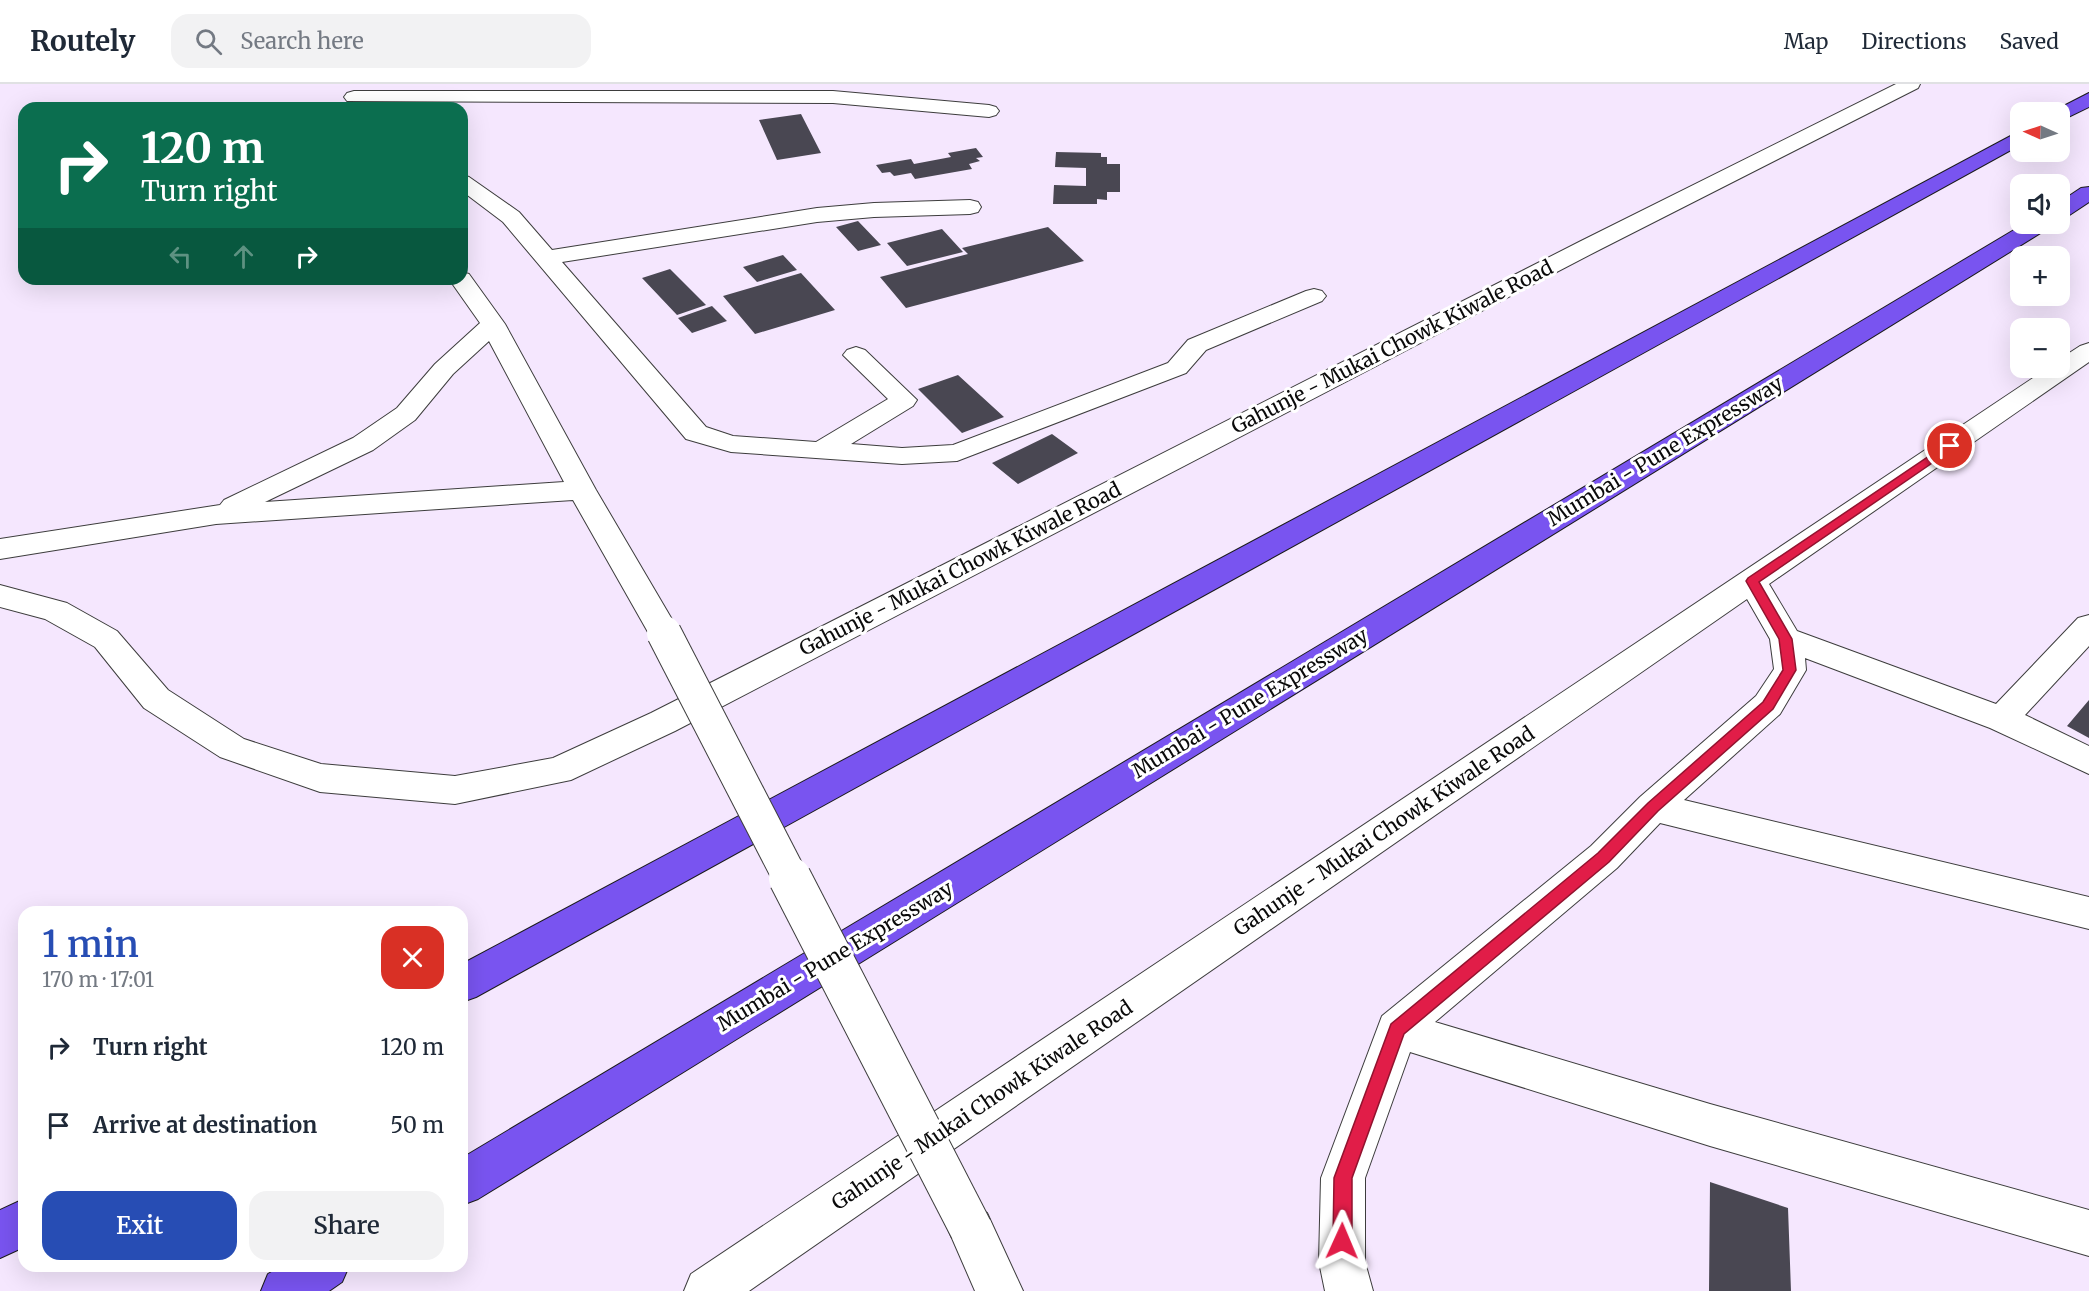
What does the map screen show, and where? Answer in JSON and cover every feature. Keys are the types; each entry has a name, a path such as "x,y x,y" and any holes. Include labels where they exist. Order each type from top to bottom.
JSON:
{"highway":[{"path":"2070,109 2089,99"},
{"path":"468,981 2010,142"},
{"path":"2070,205 2089,193"},
{"name":"Mumbai - Pune Expressway","path":"468,1180 2022,234"},
{"path":"0,1235 18,1225"},
{"path":"285,1291 316,1272"}],"street":[{"name":"Gahunje - Mukai Chowk Kiwale Road","path":"0,596 56,610 106,639 156,699 232,748 320,778 455,790 559,770 674,717 1579,251 1911,84"},
{"path":"356,96 833,97 989,111"},
{"path":"468,186 511,217 696,433 731,444 902,456 957,453 1177,368 1197,345 1314,296"},
{"path":"546,258 817,215 874,210 970,207"},
{"path":"465,285 493,324 582,490 664,633 971,1229 999,1291"},
{"path":"216,515 354,449 389,426 406,414 444,369 493,324"},
{"name":"Gahunje - Mukai Chowk Kiwale Road","path":"708,1291 2089,351"},
{"path":"822,450 904,400 856,355"},
{"path":"0,549 216,515 582,490"},
{"path":"1349,1291 1342,1262 1343,1178 1397,1029 1604,857 1653,807 1768,705 1790,670 1786,639 1752,581"},
{"path":"2002,719 2089,626"},
{"path":"1786,639 2002,719 2089,761"},
{"path":"1653,807 2089,913"},
{"path":"1397,1029 1710,1125 2089,1233"}],"building":[{"path":"801,114 821,153 777,160 759,120"},
{"path":"976,148 983,157 976,158 980,161 969,164 972,169 915,179 911,173 894,176 890,172 882,173 876,165 911,159 914,164 951,157 948,153"},
{"path":"1056,152 1101,153 1101,157 1107,157 1107,164 1120,164 1120,192 1107,192 1107,200 1097,199 1097,204 1053,204 1054,185 1086,186 1086,168 1055,167"},
{"path":"858,221 881,245 858,251 836,227"},
{"path":"1048,227 1084,261 906,308 880,277 968,254 962,248"},
{"path":"942,229 963,252 907,266 887,243"},
{"path":"783,255 797,270 757,282 743,267"},
{"path":"670,269 706,305 677,315 642,278"},
{"path":"801,273 835,310 755,334 723,296"},
{"path":"712,306 727,321 692,333 678,318"},
{"path":"958,375 1004,417 962,433 918,389"},
{"path":"1052,434 1078,453 1018,484 992,463"},
{"path":"2089,700 2089,738 2067,726"},
{"path":"1710,1182 1788,1208 1791,1291 1709,1291"}],"route":[{"path":"1342,1241 1343,1178 1397,1029 1604,857 1653,807 1768,705 1790,670 1786,639 1752,581 1950,446"}]}
